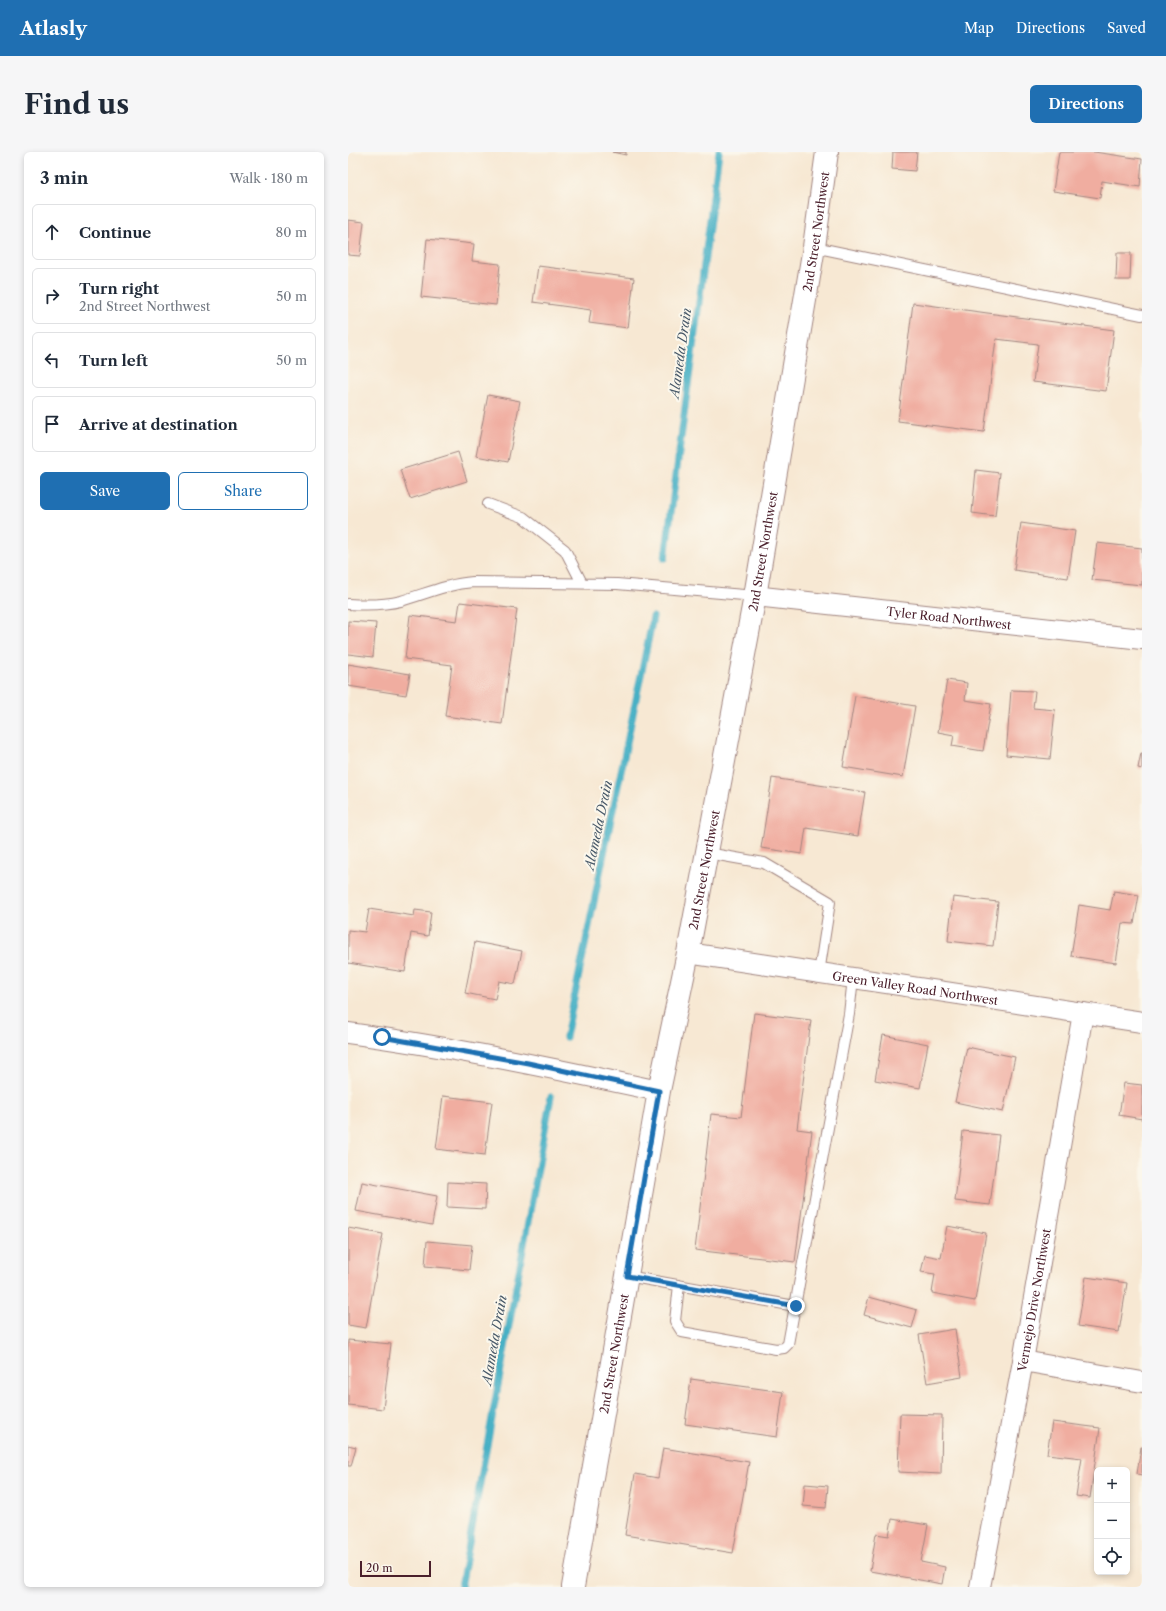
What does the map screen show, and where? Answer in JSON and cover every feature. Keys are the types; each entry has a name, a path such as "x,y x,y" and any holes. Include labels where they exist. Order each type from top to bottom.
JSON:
{"main road":[{"name":"2nd Street Northwest","path":"574,1587 659,1091 688,953 755,596 814,247 827,152"}],"street":[{"name":"Tyler Road Northwest","path":"755,596 1142,639"},
{"name":"Green Valley Road Northwest","path":"688,953 1142,1022"},
{"name":"Vermejo Drive Northwest","path":"980,1587 1023,1361 1083,1013"},
{"path":"348,1033 382,1037 528,1063 659,1091"},
{"path":"1023,1361 1142,1382"}],"lane":[{"path":"814,247 1142,315"},
{"path":"488,504 523,517 565,550 582,583"},
{"path":"348,604 374,604 399,601 435,589 458,584 617,584 755,596"},
{"path":"707,853 764,863 830,902 819,973"},
{"path":"679,1285 675,1321 682,1332 776,1349 784,1348 788,1344 849,1014 853,978"},
{"path":"627,1276 796,1306"}],"building":[{"path":"612,152 626,152 626,155"},
{"path":"893,152 917,152 915,171 892,169"},
{"path":"1059,152 1094,152 1142,159 1140,187 1102,181 1100,198 1053,191"},
{"path":"348,220 364,222 360,256 348,255"},
{"path":"427,239 474,244 472,261 500,264 496,305 421,297"},
{"path":"1117,253 1131,253 1130,280 1116,280"},
{"path":"538,266 634,278 628,328 589,323 591,310 533,302"},
{"path":"913,303 1114,330 1106,391 1033,382 1038,344 996,339 984,432 898,421"},
{"path":"488,395 520,401 508,462 476,456"},
{"path":"458,452 467,481 410,499 400,470"},
{"path":"976,470 1000,473 995,516 972,513"},
{"path":"1021,523 1075,531 1068,578 1014,570"},
{"path":"1097,543 1142,548 1142,585 1092,580"},
{"path":"460,602 517,609 502,724 445,716 452,665 405,659 410,615 457,621"},
{"path":"348,621 376,623 373,657 348,654"},
{"path":"348,664 410,674 406,695 348,686"},
{"path":"947,680 967,683 965,700 991,704 983,751 952,746 954,735 938,732"},
{"path":"1011,690 1035,691 1033,708 1055,710 1050,759 1006,755"},
{"path":"855,696 915,706 903,777 843,767"},
{"path":"1142,753 1142,769 1138,768"},
{"path":"772,778 865,792 858,836 806,828 802,854 761,848"},
{"path":"1114,891 1139,895 1134,924 1122,923 1116,963 1071,956 1079,905 1110,910"},
{"path":"953,897 998,902 993,946 948,941"},
{"path":"369,909 414,916 415,910 431,912 428,936 411,933 405,972 348,963 348,930 365,932"},
{"path":"475,942 522,951 515,984 499,981 495,999 465,993"},
{"path":"754,1013 811,1020 797,1129 812,1131 795,1262 695,1250 711,1114 741,1117"},
{"path":"883,1035 928,1044 920,1088 875,1080"},
{"path":"967,1047 1015,1057 1003,1112 955,1102"},
{"path":"1124,1083 1142,1085 1142,1119 1119,1115"},
{"path":"443,1096 492,1102 485,1155 436,1149"},
{"path":"963,1131 999,1135 990,1205 955,1201"},
{"path":"362,1182 437,1196 432,1225 356,1211"},
{"path":"448,1182 486,1184 485,1209 447,1207"},
{"path":"947,1226 986,1233 975,1301 932,1293 935,1274 921,1272 925,1255 941,1258"},
{"path":"348,1228 383,1234 366,1328 348,1325"},
{"path":"427,1241 472,1245 469,1270 425,1266"},
{"path":"1086,1277 1127,1283 1119,1332 1078,1326"},
{"path":"869,1297 917,1310 912,1328 864,1315"},
{"path":"955,1329 962,1377 927,1383 919,1335"},
{"path":"348,1340 391,1344 383,1409 348,1405"},
{"path":"691,1379 783,1392 777,1437 685,1424"},
{"path":"900,1414 942,1415 941,1474 898,1472"},
{"path":"1052,1422 1100,1428 1090,1498 1076,1496 1082,1458 1047,1454"},
{"path":"348,1445 356,1447 351,1466 348,1466"},
{"path":"1142,1447 1142,1475 1137,1474"},
{"path":"663,1448 749,1462 733,1553 625,1535 635,1474 658,1478"},
{"path":"805,1484 828,1486 826,1508 803,1506"},
{"path":"892,1519 928,1525 921,1562 945,1567 942,1584 870,1571 876,1534 889,1536"}],"waterway":[{"name":"Alameda Drain","path":"665,558 719,152"},
{"name":"Alameda Drain","path":"566,1037 653,617"},
{"name":"Alameda Drain","path":"461,1587 551,1097"}],"route":[{"path":"382,1037 528,1063 659,1091 627,1276 796,1306"}]}
